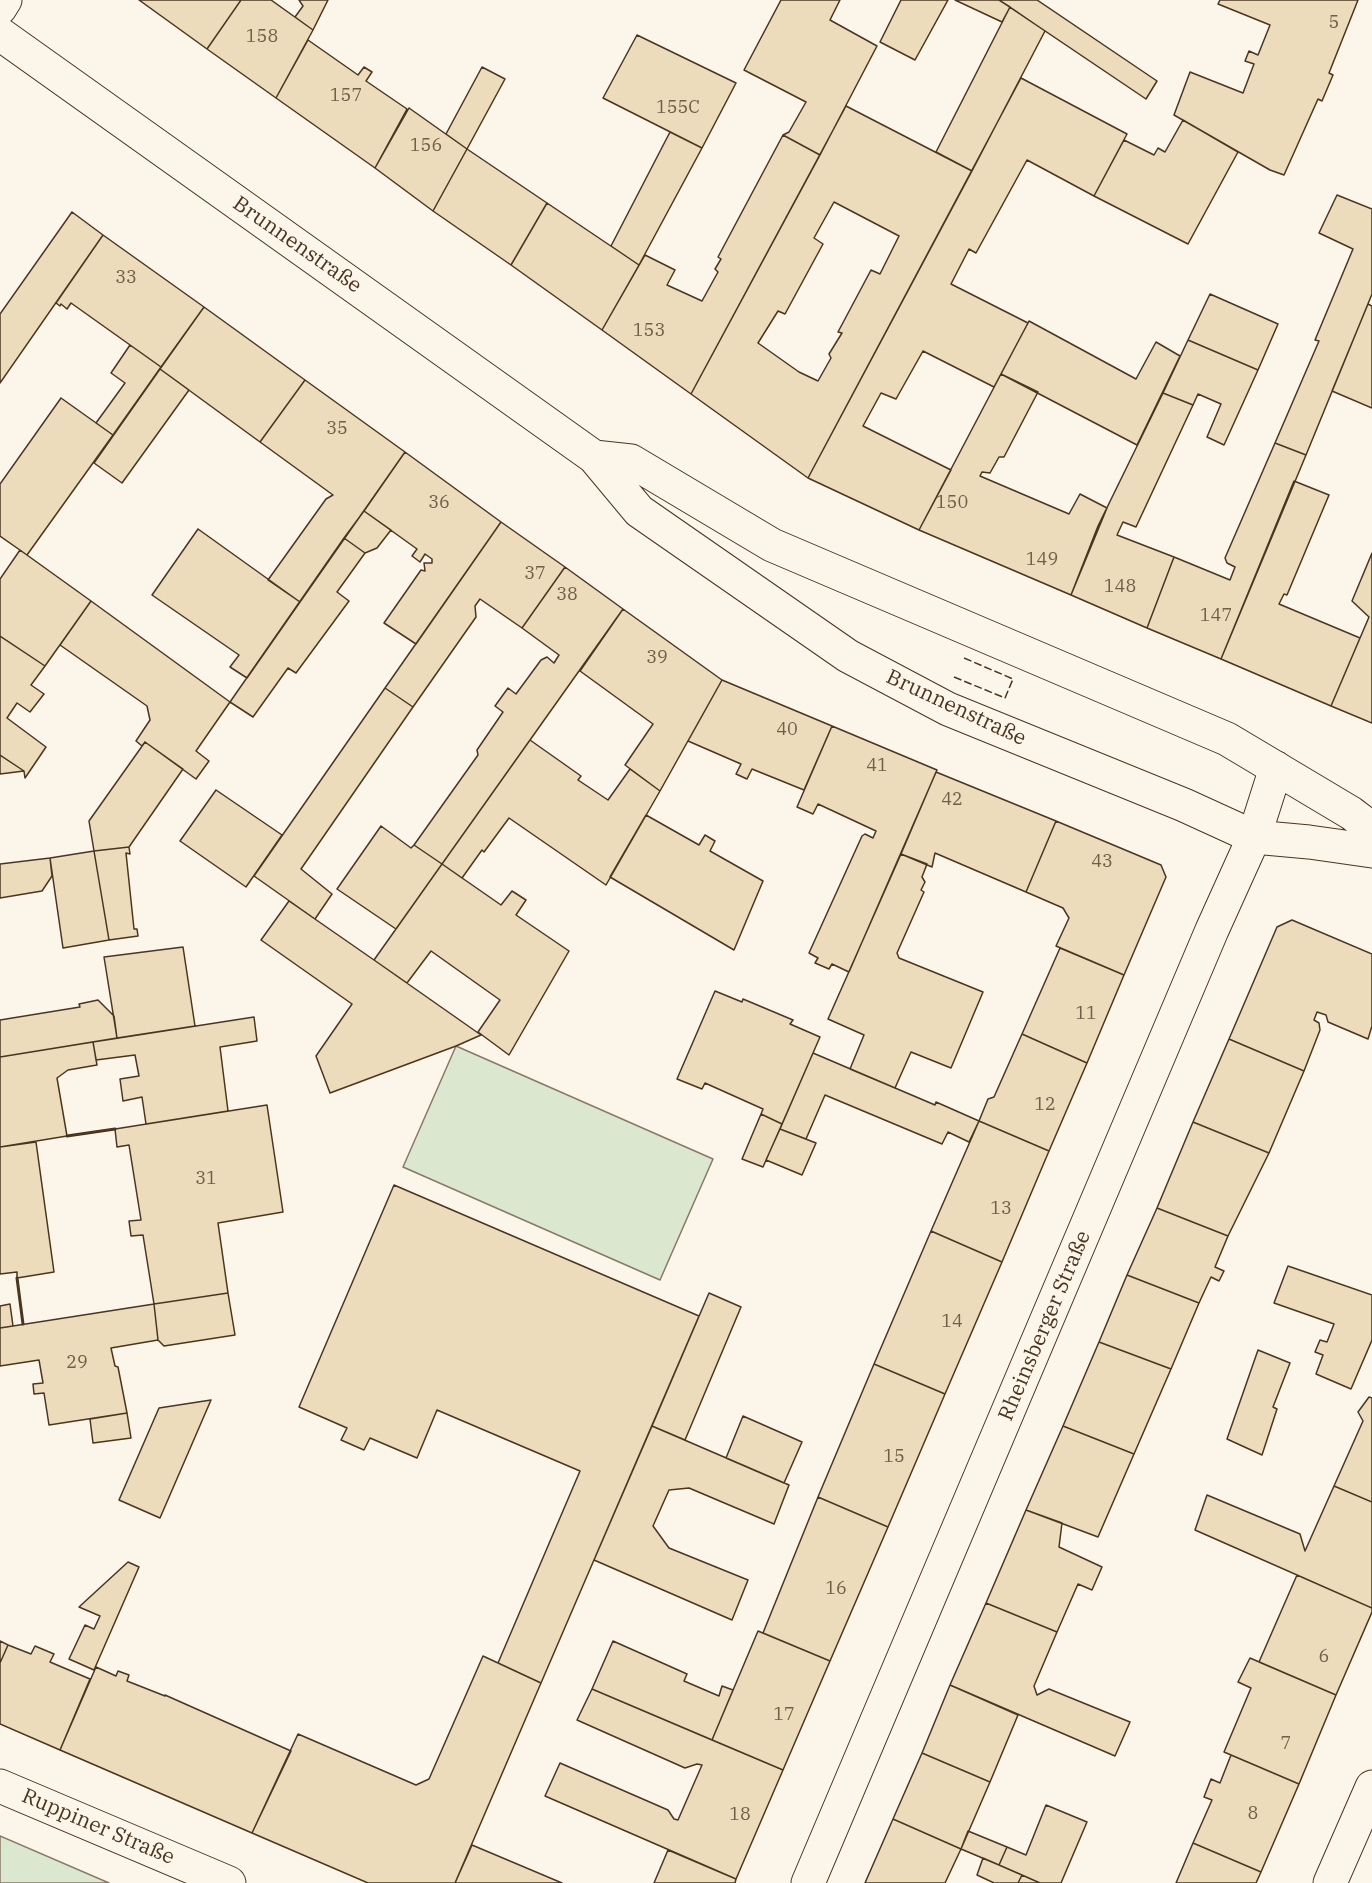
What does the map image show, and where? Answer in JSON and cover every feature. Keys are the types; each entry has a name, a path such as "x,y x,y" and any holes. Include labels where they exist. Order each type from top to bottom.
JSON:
{"main road":[{"path":"0,8 5,0"},
{"name":"Brunnenstraße","path":"0,34 594,457 639,511 848,656 948,709 1184,805 1254,837 1372,851"},
{"name":"Brunnenstraße","path":"594,457 631,461 772,545 1215,733 1352,813 1372,829"},
{"name":"Rheinsberger Straße","path":"808,1883 1212,930 1254,837 1276,768"},
{"name":"Ruppiner Straße","path":"0,1786 229,1883"},
{"path":"1330,1883 1372,1787"}],"green space":[{"path":"456,1046 713,1159 660,1280 403,1167"},
{"path":"0,1836 109,1883 0,1883"}],"building":[{"path":"139,0 241,0 207,49"},
{"path":"241,0 271,0 313,30 276,98 207,49"},
{"path":"299,0 328,0 313,30 295,17 303,6"},
{"path":"781,0 840,0 830,20 877,46 820,155 783,135 789,132 806,102 744,70"},
{"path":"901,0 948,0 915,60 880,42"},
{"path":"955,0 999,0 1010,7 1002,22"},
{"path":"999,0 1037,0 1157,81 1146,99"},
{"path":"1220,0 1358,0 1329,73 1333,75 1322,101 1318,99 1284,175 1270,170 1174,115 1190,72 1243,93 1254,64 1245,61 1249,51 1258,55 1270,25 1218,4"},
{"path":"1010,7 1045,31 972,171 936,152"},
{"path":"637,35 736,83 702,148 603,98"},
{"path":"308,40 358,75 364,67 372,72 366,81 407,109 375,168 276,98"},
{"path":"482,67 505,79 467,149 446,134"},
{"path":"1021,78 1127,134 1094,196 1027,160 976,253 969,249 951,284 1028,323 994,387 923,351 896,399 881,393 863,426 951,470 919,530 808,478"},
{"path":"846,106 972,171 808,478 691,394","holes":["834,202 899,236 880,274 871,270 838,332 842,333 829,354 831,358 818,381 799,372 758,343 778,311 785,314 823,244 814,238"]},
{"path":"409,108 467,149 433,211 375,168"},
{"path":"1183,120 1238,152 1188,244 1094,196 1124,140 1154,155 1158,148 1165,152"},
{"path":"670,132 702,148 639,265 611,246"},
{"path":"783,135 820,155 691,394 602,330 645,255 675,270 667,285 702,301 718,272 715,269 721,259 718,257"},
{"path":"467,149 547,203 511,265 433,211"},
{"path":"1337,195 1372,209 1372,294 1306,455 1275,443 1319,341 1315,340 1353,249 1319,233"},
{"path":"547,203 639,265 602,330 511,265"},
{"path":"72,212 103,235 0,383 0,314"},
{"path":"103,235 204,307 161,367 71,303 67,309 56,303"},
{"path":"1210,294 1278,324 1258,370 1188,340"},
{"path":"1368,304 1372,306 1372,408 1332,391"},
{"path":"204,307 305,380 260,442 160,369"},
{"path":"1029,321 1136,379 1156,342 1180,356 1137,445 1001,374"},
{"path":"1188,340 1258,370 1224,445 1207,437 1221,404 1198,394 1193,405 1163,393"},
{"path":"130,345 161,367 113,435 96,423 125,383 111,373"},
{"path":"160,369 189,390 122,483 94,463"},
{"path":"1001,374 1038,392 1004,457 999,457 990,473 982,472 980,476 1069,514 1080,494 1107,508 1071,595 919,530"},
{"path":"305,380 405,452 300,602 268,580 326,499 333,495 260,442"},
{"path":"1163,393 1193,405 1136,527 1123,522 1117,535 1174,557 1147,628 1071,595 1098,526"},
{"path":"61,398 113,435 27,555 0,536 0,484"},
{"path":"1275,443 1306,455 1221,659 1147,628 1174,557 1230,580 1235,567 1227,563 1225,558"},
{"path":"405,452 501,522 416,644 384,623 421,570 425,571 424,563 432,563 432,559 425,554 420,562 412,556 417,549 364,511"},
{"path":"1294,481 1329,495 1287,595 1284,594 1279,604 1360,638 1331,706 1221,659"},
{"path":"364,511 391,530 377,548 365,553 344,538"},
{"path":"501,522 565,567 522,628 480,599 475,606 476,617 413,707 385,688"},
{"path":"198,529 300,602 247,678 230,667 239,655 152,595"},
{"path":"344,538 365,553 337,592 349,601 296,673 288,668 253,717 230,702"},
{"path":"20,550 91,601 45,666 0,636 0,579"},
{"path":"1372,553 1372,723 1331,706 1369,617 1352,601"},
{"path":"565,567 623,609 442,864 414,845 478,755 477,750 503,712 495,706 508,688 516,694 541,660 547,657 554,663 559,655 522,628"},
{"path":"91,601 230,702 196,751 209,761 196,779 145,742 142,746 136,741 150,720 147,706 60,645"},
{"path":"623,609 722,680 660,791 625,765 653,724 580,671"},
{"path":"0,636 45,666 31,685 44,694 30,712 17,703 7,718 46,747 25,778 24,771 0,755"},
{"path":"722,680 832,726 804,790 752,769 747,779 736,774 741,764 688,741"},
{"path":"385,688 413,707 301,869 332,894 315,919 254,876"},
{"path":"832,726 937,770 849,972 832,964 829,969 815,963 818,958 809,953 862,836 865,834 873,838 876,831 818,804 813,814 797,807"},
{"path":"530,740 581,776 578,780 608,800 630,769 660,791 606,885 509,818 462,878 442,864"},
{"path":"145,742 183,769 129,847 94,851 89,821"},
{"path":"0,755 24,771 0,774"},
{"path":"936,772 1056,821 1026,892 935,853 932,867 901,854"},
{"path":"216,790 282,835 246,887 180,841"},
{"path":"646,815 699,845 705,835 715,841 710,851 763,881 734,950 610,877"},
{"path":"1056,821 1161,865 1166,877 1124,975 1056,946 1069,918 1063,908 1026,892"},
{"path":"381,826 411,848 414,845 442,864 396,929 337,889"},
{"path":"129,847 130,854 126,853 134,929 137,929 138,936 109,940 94,851"},
{"path":"94,851 109,940 63,948 50,858"},
{"path":"901,854 927,864 922,877 925,882 921,890 924,892 897,953 899,958 983,992 951,1068 911,1052 895,1088 850,1069 864,1035 828,1019"},
{"path":"50,858 52,876 42,891 0,898 0,864"},
{"path":"442,864 501,905 512,891 526,900 516,915 569,951 509,1055 478,1032 500,1000 431,951 407,983 374,960"},
{"path":"289,901 481,1035 330,1093 316,1056 352,1004 261,940"},
{"path":"1292,920 1372,954 1372,1026 1368,1039 1328,1022 1326,1015 1317,1012 1314,1020 1319,1023 1320,1030 1304,1071 1229,1039 1277,927"},
{"path":"183,947 195,1026 117,1038 104,957"},
{"path":"1060,948 1124,975 1087,1063 1022,1034"},
{"path":"715,991 742,1002 743,999 793,1020 790,1024 820,1037 782,1124 761,1114 763,1109 705,1083 702,1089 677,1079"},
{"path":"98,1000 114,1016 117,1038 0,1057 0,1020 80,1007 79,1004"},
{"path":"254,1017 257,1041 220,1047 228,1111 146,1124 142,1097 123,1101 120,1079 139,1076 135,1055 96,1060 93,1042"},
{"path":"1022,1034 1087,1063 1049,1151 979,1121 988,1099 994,1097"},
{"path":"1229,1039 1304,1071 1269,1153 1193,1122"},
{"path":"93,1042 97,1065 68,1070 57,1078 67,1136 0,1147 0,1057"},
{"path":"813,1053 935,1105 936,1102 979,1121 969,1142 948,1132 942,1144 825,1095 806,1139 780,1129"},
{"path":"267,1105 283,1212 218,1223 228,1293 154,1304 143,1235 131,1236 129,1221 141,1220 129,1145 117,1147 115,1129"},
{"path":"761,1114 782,1124 763,1167 742,1159"},
{"path":"979,1121 1049,1151 1002,1262 931,1231"},
{"path":"1193,1122 1269,1153 1228,1236 1157,1208"},
{"path":"780,1129 816,1143 802,1175 766,1160"},
{"path":"36,1142 54,1272 17,1278 17,1272 0,1274 0,1147"},
{"path":"394,1185 699,1316 541,1683 498,1663 580,1471 437,1410 417,1458 370,1438 364,1450 341,1440 347,1428 299,1407"},
{"path":"1157,1208 1228,1236 1215,1267 1224,1271 1219,1281 1211,1277 1199,1303 1127,1275"},
{"path":"931,1231 1002,1262 945,1394 874,1364"},
{"path":"1288,1266 1372,1295 1372,1340 1351,1389 1316,1374 1323,1355 1315,1352 1320,1340 1327,1342 1334,1324 1274,1303"},
{"path":"1127,1275 1199,1303 1171,1369 1099,1342"},
{"path":"228,1293 235,1335 164,1346 158,1340 154,1304"},
{"path":"709,1293 741,1307 685,1440 652,1426"},
{"path":"10,1304 13,1326 0,1328 0,1306"},
{"path":"154,1304 158,1340 111,1348 115,1366 118,1367 127,1413 49,1425 44,1393 34,1394 33,1384 43,1383 39,1360 0,1366 0,1328"},
{"path":"1099,1342 1171,1369 1134,1454 1063,1426"},
{"path":"1258,1350 1290,1363 1273,1407 1277,1409 1262,1455 1227,1439"},
{"path":"874,1364 945,1394 888,1527 818,1497"},
{"path":"1369,1397 1372,1398 1372,1502 1334,1486 1363,1421 1358,1412"},
{"path":"211,1400 160,1518 119,1500 159,1408"},
{"path":"127,1413 131,1438 93,1443 90,1419"},
{"path":"743,1416 802,1442 784,1483 726,1458"},
{"path":"652,1426 789,1485 774,1524 689,1488 669,1490 653,1526 669,1548 748,1580 732,1620 594,1560"},
{"path":"1063,1426 1134,1454 1098,1537 1026,1510"},
{"path":"1334,1486 1372,1502 1372,1608 1195,1530 1207,1495 1300,1534 1305,1551"},
{"path":"818,1497 888,1527 830,1661 763,1633"},
{"path":"1026,1510 1062,1523 1059,1547 1102,1567 1092,1590 1078,1584 1057,1632 986,1603"},
{"path":"128,1562 139,1567 94,1670 69,1659 85,1625 94,1629 100,1616 79,1607"},
{"path":"1297,1575 1372,1608 1336,1695 1259,1662"},
{"path":"986,1603 1057,1632 1034,1686 1037,1695 1049,1689 1130,1722 1115,1756 950,1685"},
{"path":"758,1631 830,1661 783,1770 712,1740"},
{"path":"0,1641 8,1645 0,1663"},
{"path":"613,1641 687,1674 684,1681 719,1696 722,1686 733,1690 712,1740 592,1689"},
{"path":"8,1645 31,1654 35,1646 54,1654 50,1662 90,1679 60,1750 0,1724 0,1663"},
{"path":"483,1656 541,1683 455,1883 368,1883 252,1833 298,1734 416,1785 429,1779"},
{"path":"1250,1658 1336,1695 1299,1784 1224,1752 1251,1688 1238,1682"},
{"path":"96,1667 116,1676 118,1671 129,1675 127,1681 165,1695 291,1751 252,1833 60,1750"},
{"path":"950,1685 1018,1715 990,1782 922,1753"},
{"path":"592,1689 783,1770 736,1879 545,1796 560,1763 668,1810 674,1819 678,1820 702,1765 697,1764 685,1768 577,1720"},
{"path":"922,1753 990,1782 961,1849 893,1819"},
{"path":"1231,1755 1299,1784 1261,1872 1193,1843 1212,1800 1204,1797 1211,1779 1220,1783"},
{"path":"1046,1805 1087,1822 1061,1883 1040,1883 999,1865 1007,1847 1026,1855"},
{"path":"893,1819 961,1849 945,1883 865,1883"},
{"path":"968,1831 1007,1847 999,1865 961,1849"},
{"path":"1193,1843 1261,1872 1256,1883 1176,1883"},
{"path":"472,1845 562,1883 455,1883"},
{"path":"668,1850 736,1879 735,1883 654,1883"},
{"path":"983,1858 1022,1875 1018,1883 994,1883 977,1875"},
{"path":"1022,1875 1040,1883 1018,1883"}],"fence":[{"path":"954,677 1005,698 1013,679 964,658"}],"wall":[{"path":"67,1136 115,1129"},
{"path":"17,1278 23,1324"}]}
